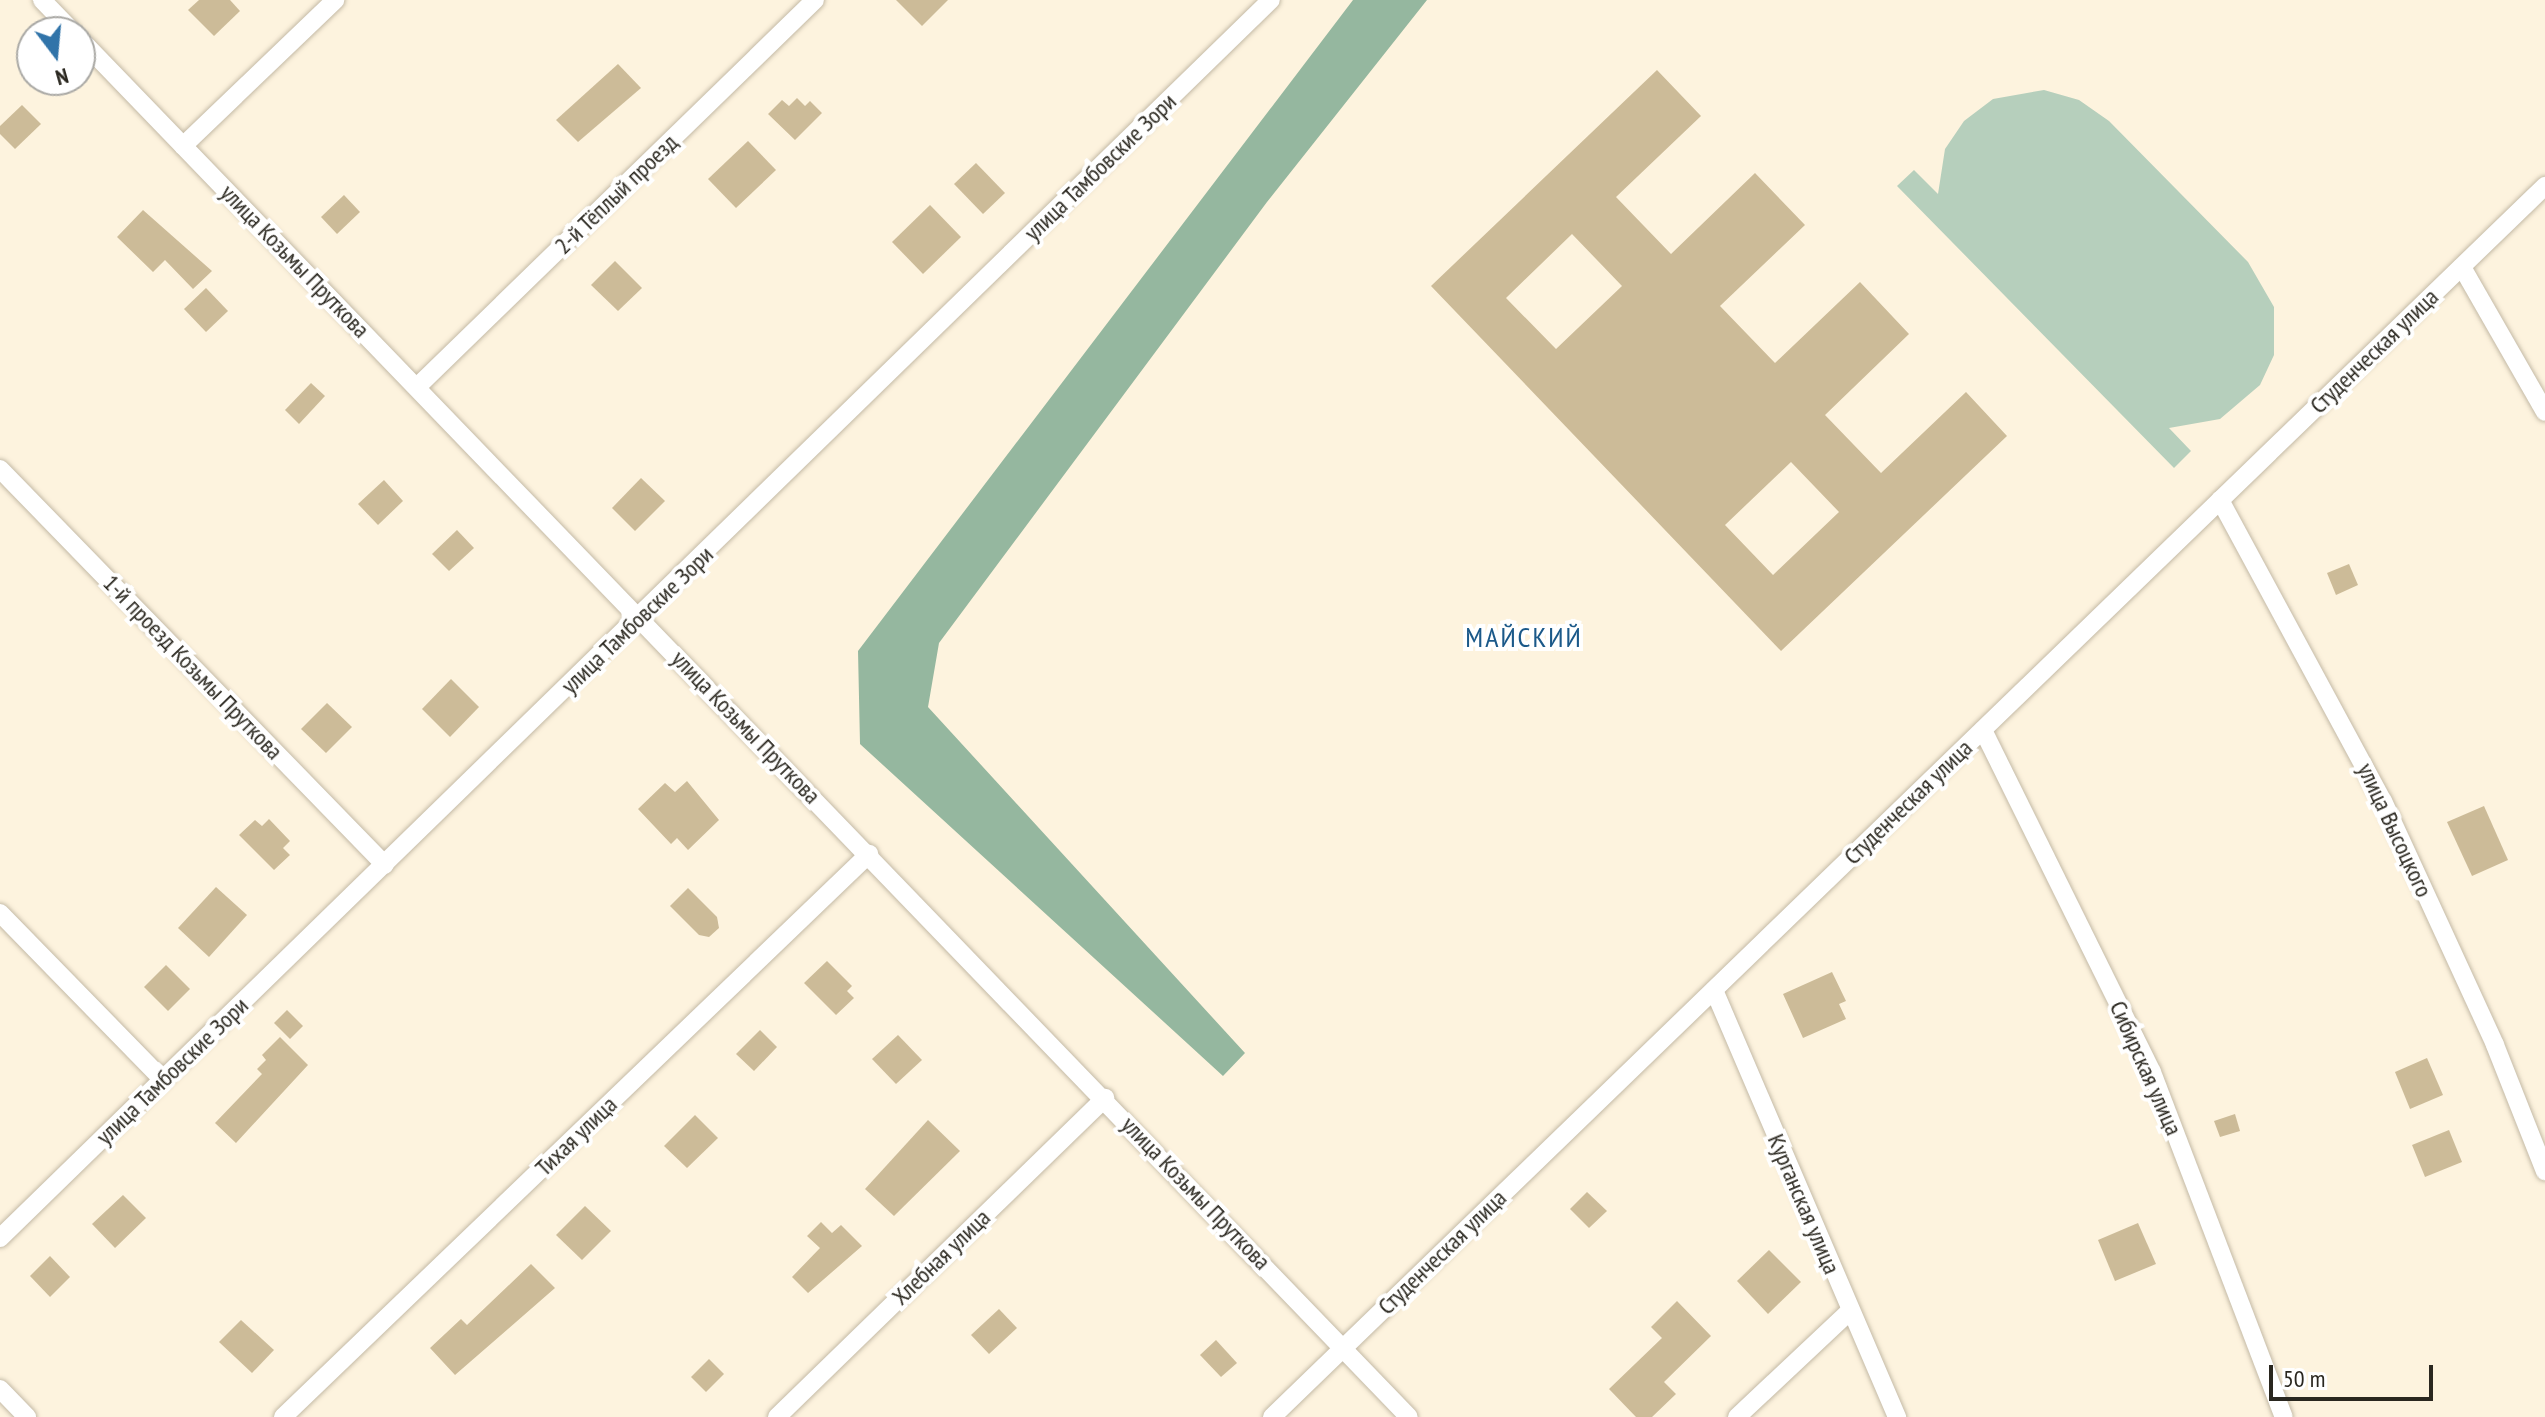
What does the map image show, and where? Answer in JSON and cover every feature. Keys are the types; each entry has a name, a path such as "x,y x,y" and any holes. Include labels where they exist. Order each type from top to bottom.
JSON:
{"street":[{"path":"42,0 58,16"},
{"path":"183,146 335,0"},
{"name":"2-й Тёплый проезд","path":"417,387 815,0"},
{"name":"улица Тамбовские Зори","path":"0,1238 640,618 1271,0"},
{"name":"улица Козьмы Пруткова","path":"96,56 1345,1346 1409,1417"},
{"name":"Студенческая улица","path":"1272,1417 2545,186"},
{"path":"2462,267 2545,412"},
{"name":"1-й проезд Козьмы Пруткова","path":"0,469 385,865"},
{"name":"улица Высоцкого","path":"2220,500 2383,801 2495,1045 2545,1171"},
{"name":"Сибирская улица","path":"1983,730 2152,1072 2284,1417"},
{"name":"Тихая улица","path":"283,1417 869,854"},
{"path":"0,913 163,1080"},
{"name":"Курганская улица","path":"1714,990 1897,1417"},
{"name":"Хлебная улица","path":"777,1417 1105,1098"},
{"path":"1737,1417 1850,1311"},
{"path":"0,1389 27,1417"}],"green space":[{"path":"1353,0 1427,0 1267,202 939,643 928,707 1245,1053 1223,1076 860,744 858,651"},
{"path":"2044,90 2079,100 2109,121 2248,262 2274,307 2274,355 2260,385 2220,419 2169,428 2191,451 2174,468 1897,186 1914,170 1938,194 1945,149 1964,121 1993,99"}],"building":[{"path":"199,0 230,0 240,11 214,36 188,10"},
{"path":"896,0 948,0 922,26"},
{"path":"618,64 641,88 578,142 556,120"},
{"path":"1657,70 1701,116 1616,197 1671,254 1755,173 1805,225 1720,306 1775,363 1860,282 1909,334 1825,415 1881,473 1966,392 2007,436 1781,651 1431,286","holes":["1572,234 1622,286 1556,349 1506,298","1791,462 1839,512 1773,575 1725,525"]},
{"path":"797,98 805,106 810,101 822,113 795,140 768,114 782,100 789,106"},
{"path":"22,105 41,124 15,149 0,134 0,126"},
{"path":"748,141 776,170 736,208 708,179"},
{"path":"976,163 1005,193 983,214 954,184"},
{"path":"344,195 360,212 337,234 321,217"},
{"path":"930,205 961,237 923,274 892,242"},
{"path":"143,210 212,271 193,289 165,260 153,272 117,237"},
{"path":"615,261 642,288 618,311 591,285"},
{"path":"206,288 228,311 206,332 184,309"},
{"path":"311,383 325,396 299,424 285,410"},
{"path":"641,478 665,501 635,531 612,508"},
{"path":"384,480 403,501 378,525 358,504"},
{"path":"457,530 474,548 449,571 432,554"},
{"path":"2349,564 2358,585 2336,595 2327,573"},
{"path":"451,679 479,707 450,737 422,709"},
{"path":"327,703 352,727 326,753 301,729"},
{"path":"687,781 719,820 688,850 677,838 671,844 638,809 665,783 675,792"},
{"path":"2484,806 2508,860 2472,876 2447,822"},
{"path":"269,819 290,841 283,848 290,855 274,870 239,835 255,820 262,826"},
{"path":"216,887 247,915 209,957 178,928"},
{"path":"688,888 717,917 719,928 709,937 699,935 670,906"},
{"path":"827,961 852,986 847,991 854,998 836,1015 804,983"},
{"path":"166,965 190,989 168,1011 144,987"},
{"path":"1832,972 1846,1001 1839,1004 1846,1019 1803,1038 1783,994"},
{"path":"287,1010 303,1026 290,1039 274,1023"},
{"path":"760,1030 777,1047 754,1071 736,1054"},
{"path":"898,1035 922,1060 896,1084 872,1059"},
{"path":"280,1037 308,1065 236,1143 215,1123 262,1074 257,1069 266,1060 262,1055"},
{"path":"2427,1058 2443,1095 2410,1109 2395,1072"},
{"path":"2235,1114 2240,1131 2220,1137 2214,1121"},
{"path":"695,1115 718,1138 687,1168 664,1146"},
{"path":"928,1120 960,1151 894,1216 865,1189"},
{"path":"2449,1130 2462,1162 2425,1177 2412,1145"},
{"path":"1587,1192 1607,1211 1589,1228 1570,1209"},
{"path":"123,1195 146,1218 115,1248 92,1224"},
{"path":"585,1206 611,1231 582,1260 556,1235"},
{"path":"821,1222 832,1233 841,1225 862,1246 808,1293 792,1277 820,1248 807,1236"},
{"path":"2138,1223 2156,1264 2115,1281 2098,1240"},
{"path":"1769,1250 1801,1282 1768,1314 1737,1281"},
{"path":"50,1256 70,1277 50,1297 30,1276"},
{"path":"531,1264 555,1288 455,1375 430,1348 461,1319 467,1325"},
{"path":"1677,1301 1711,1336 1664,1382 1676,1394 1652,1417 1636,1417 1609,1389 1662,1338 1651,1327"},
{"path":"999,1309 1017,1328 989,1354 971,1335"},
{"path":"241,1320 274,1350 252,1373 219,1342"},
{"path":"1216,1340 1237,1363 1221,1377 1200,1355"},
{"path":"709,1359 724,1374 706,1392 691,1377"}],"district":[{"name":"МАЙСКИЙ","path":"1524,637"}]}
